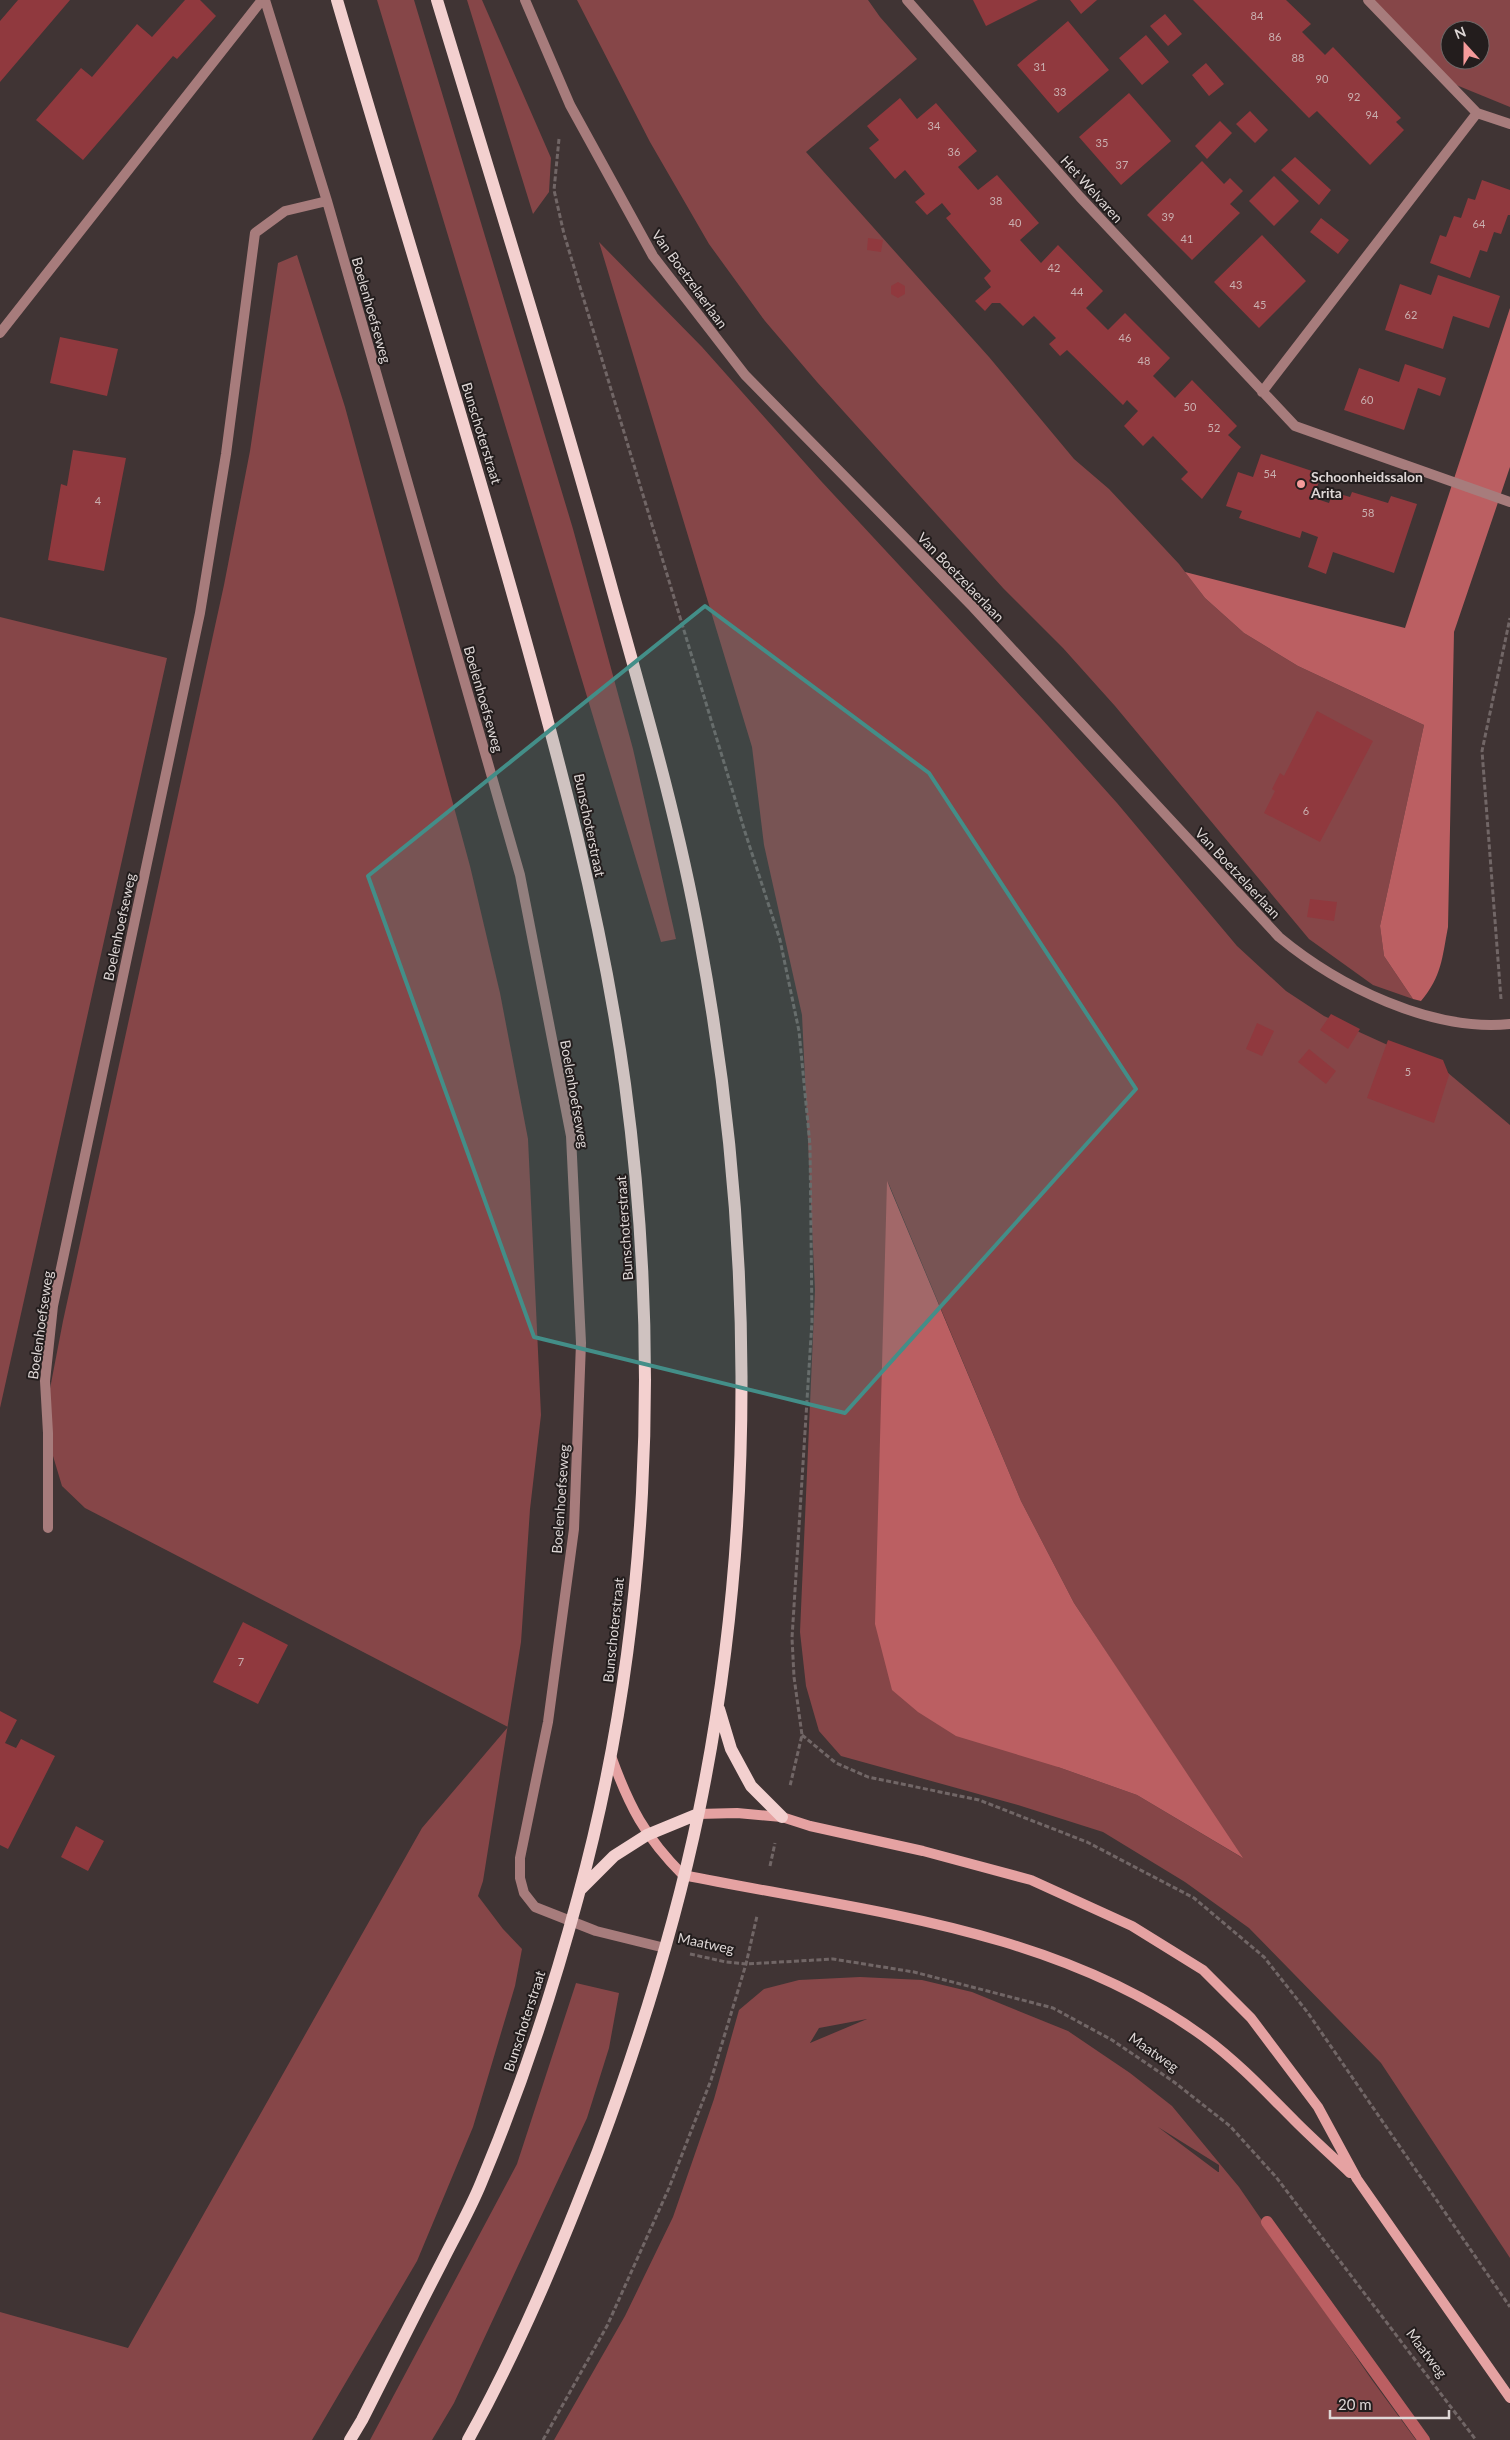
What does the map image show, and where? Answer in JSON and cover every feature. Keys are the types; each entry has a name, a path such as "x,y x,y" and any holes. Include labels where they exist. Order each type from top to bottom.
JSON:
{"main road":[{"name":"Bunschoterstraat","path":"337,0 482,486 562,768 598,934 624,1079 643,1265 646,1372 641,1498 623,1678 611,1756 580,1890 526,2066 479,2188 362,2420 350,2440"},
{"path":"438,0 595,526 655,743 700,937 728,1116 739,1263 742,1373 738,1509 730,1605 718,1706 698,1814 665,1948 611,2116 562,2244 492,2397 468,2440"},
{"path":"718,1706 731,1749 751,1786 782,1817"},
{"path":"611,1756 623,1787 647,1835 661,1853 683,1875 873,1910 995,1939 1071,1964 1145,1999 1204,2037 1250,2075 1357,2179"},
{"path":"580,1890 614,1856 647,1835 698,1814 737,1813 782,1817 810,1826 923,1851 1031,1880 1132,1926 1203,1970 1251,2018 1318,2107 1357,2179 1510,2398"}],"street":[{"name":"Boelenhoefseweg","path":"264,0 327,201 520,875 571,1136 581,1343 574,1529 548,1722 520,1858 520,1878 524,1892 535,1907 596,1932 665,1948"},
{"name":"Boelenhoefseweg","path":"0,334 264,0"},
{"name":"Van Boetzelaerlaan","path":"525,0 570,105 653,256 719,342 746,375 1017,654 1279,937 1328,973 1384,1000 1447,1021 1506,1024"},
{"name":"Het Welvaren","path":"907,0 1080,197 1295,426 1437,478 1510,502"},
{"path":"1368,0 1477,113 1510,124"},
{"path":"1262,392 1477,113"},
{"name":"Boelenhoefseweg","path":"48,1528 48,1432 45,1381 54,1306 200,613 226,454 255,233 285,211 327,201"}],"path":[{"path":"1506,1024 1482,750 1510,618"},
{"name":"Maatweg","path":"665,1948 726,1962 746,1964 833,1959 914,1972 1053,2008 1112,2040 1174,2082 1230,2126 1269,2169 1476,2440"},
{"path":"543,2440 607,2326 669,2188 711,2080 746,1964"}],"highlighted area":[{"path":"705,606 929,773 1136,1089 845,1413 534,1337 368,876"}],"shaded area":[{"path":"377,0 414,0 573,529 633,749 676,939 661,942"},
{"path":"467,0 482,0 551,158 549,192 533,214"},
{"path":"577,0 868,0 880,17 917,59 806,152 989,357 1074,459 1109,489 1179,564 1205,598 1244,633 1298,666 1424,725 1380,926 1384,956 1413,999 1373,985 1309,939 1115,706 1063,648 1003,588 817,382 765,321 709,244 650,142"},
{"path":"1372,0 1510,0 1510,107 1444,80"},
{"path":"599,242 702,347 821,481 1040,717 1117,803 1237,946 1286,991 1324,1016 1425,1062 1435,1062 1510,1125 1510,2258 1381,2063 1249,1928 1185,1882 1103,1832 1018,1805 841,1756 819,1731 806,1686 800,1632 815,1290 802,1015 764,845 752,747","holes":["888,1182 1021,1501 1074,1603 1241,1857 1137,1795 1058,1767"]},
{"path":"297,255 345,407 470,866 500,993 528,1139 541,1415 530,1509 521,1642 508,1727 85,1508 62,1486 50,1446 48,1399 63,1321 224,585 250,451 278,263"},
{"path":"1510,308 1510,467 1454,632 1448,927 1437,975 1421,1001 1413,999 1384,956 1380,926 1424,725 1298,666 1244,633 1205,598 1185,572 1405,628"},
{"path":"0,617 167,658 0,1408"},
{"path":"887,1181 1021,1501 1074,1603 1243,1858 1137,1795 1058,1767 956,1736 918,1712 892,1690 875,1624"},
{"path":"507,1728 483,1881 478,1896 503,1929 522,1949 515,1986 473,2127 417,2261 312,2440 0,2440 0,2312 128,2348 422,1828"},
{"path":"860,1977 922,1980 972,1992 1068,2031 1130,2073 1172,2106 1239,2187 1372,2380 1416,2440 554,2440 625,2316 673,2217 714,2099 739,2010 764,1989 799,1980","holes":["867,2019 810,2043 819,2028","1158,2127 1219,2165 1219,2172 1218,2172"]},
{"path":"576,1983 619,1993 609,2048 587,2118 454,2403 432,2440 370,2440 517,2164"}],"building":[{"path":"18,0 70,0 0,82 0,21"},
{"path":"185,0 200,0 216,16 177,59 173,56 83,160 36,120 81,68 92,77 137,24 152,37"},
{"path":"973,0 1038,0 986,26"},
{"path":"1070,0 1097,0 1081,14"},
{"path":"1193,0 1286,0 1311,24 1302,32 1325,55 1333,47 1401,118 1396,122 1404,130 1370,165 1317,111 1309,118"},
{"path":"1165,14 1182,34 1168,46 1150,26"},
{"path":"1068,21 1109,70 1058,113 1017,65"},
{"path":"1146,35 1169,62 1142,85 1119,58"},
{"path":"1206,63 1224,84 1209,96 1192,75"},
{"path":"1129,93 1171,141 1121,185 1079,137"},
{"path":"900,98 917,119 936,103 977,151 958,167 978,190 997,175 1039,223 1020,240 1041,263 1058,245 1103,291 1086,308 1108,330 1125,313 1170,358 1153,376 1175,398 1192,380 1237,426 1228,435 1241,447 1202,499 1181,479 1188,472 1153,436 1143,446 1124,426 1138,411 1127,400 1123,405 1067,350 1060,356 1049,344 1056,338 1034,316 1023,326 1000,303 992,303 985,311 975,301 991,287 984,278 991,271 946,218 951,214 942,203 927,215 915,202 925,194 905,170 895,179 869,148 879,140 867,126"},
{"path":"1250,111 1268,130 1255,143 1236,124"},
{"path":"1220,121 1232,133 1207,159 1195,146"},
{"path":"1295,157 1331,190 1319,205 1281,170"},
{"path":"1202,161 1224,184 1230,178 1243,191 1230,204 1240,213 1192,260 1147,215"},
{"path":"1274,176 1299,201 1274,226 1249,201"},
{"path":"1482,180 1510,190 1510,215 1508,215 1501,234 1494,232 1487,252 1480,250 1470,278 1430,263 1440,235 1446,237 1454,216 1461,218 1468,198 1475,200"},
{"path":"1321,218 1349,240 1338,254 1310,232"},
{"path":"1262,235 1306,281 1259,328 1214,282"},
{"path":"868,238 883,240 881,252 867,250"},
{"path":"1438,275 1500,296 1489,328 1453,316 1443,349 1385,330 1400,284 1431,295"},
{"path":"898,282 905,286 905,294 898,298 891,294 891,286"},
{"path":"60,337 118,349 107,396 50,383"},
{"path":"1405,364 1446,378 1440,396 1418,388 1404,430 1344,410 1359,368 1399,382"},
{"path":"73,450 126,458 104,571 48,560 61,484 67,486"},
{"path":"1261,454 1321,474 1314,498 1329,503 1333,492 1350,497 1352,492 1388,503 1391,496 1417,504 1394,573 1333,552 1326,574 1308,567 1318,537 1302,531 1300,538 1239,518 1242,511 1226,506 1238,472 1253,477"},
{"path":"1317,711 1373,741 1320,842 1264,813 1275,791 1272,789 1280,773 1284,776"},
{"path":"1310,899 1337,902 1334,921 1307,917"},
{"path":"1331,1014 1360,1029 1348,1049 1320,1030"},
{"path":"1257,1023 1274,1031 1262,1056 1246,1049"},
{"path":"1388,1040 1443,1060 1449,1075 1434,1123 1367,1098"},
{"path":"1309,1049 1336,1071 1326,1084 1298,1062"},
{"path":"243,1622 288,1645 258,1704 213,1682"},
{"path":"0,1711 17,1720 5,1743 16,1748 21,1739 55,1756 8,1849 0,1845"},
{"path":"76,1826 104,1841 88,1871 61,1857"}],"waterway":[{"path":"1267,2222 1424,2440"}],"place":[{"name":"Schoonheidssalon Arita","path":"1301,484"}]}
